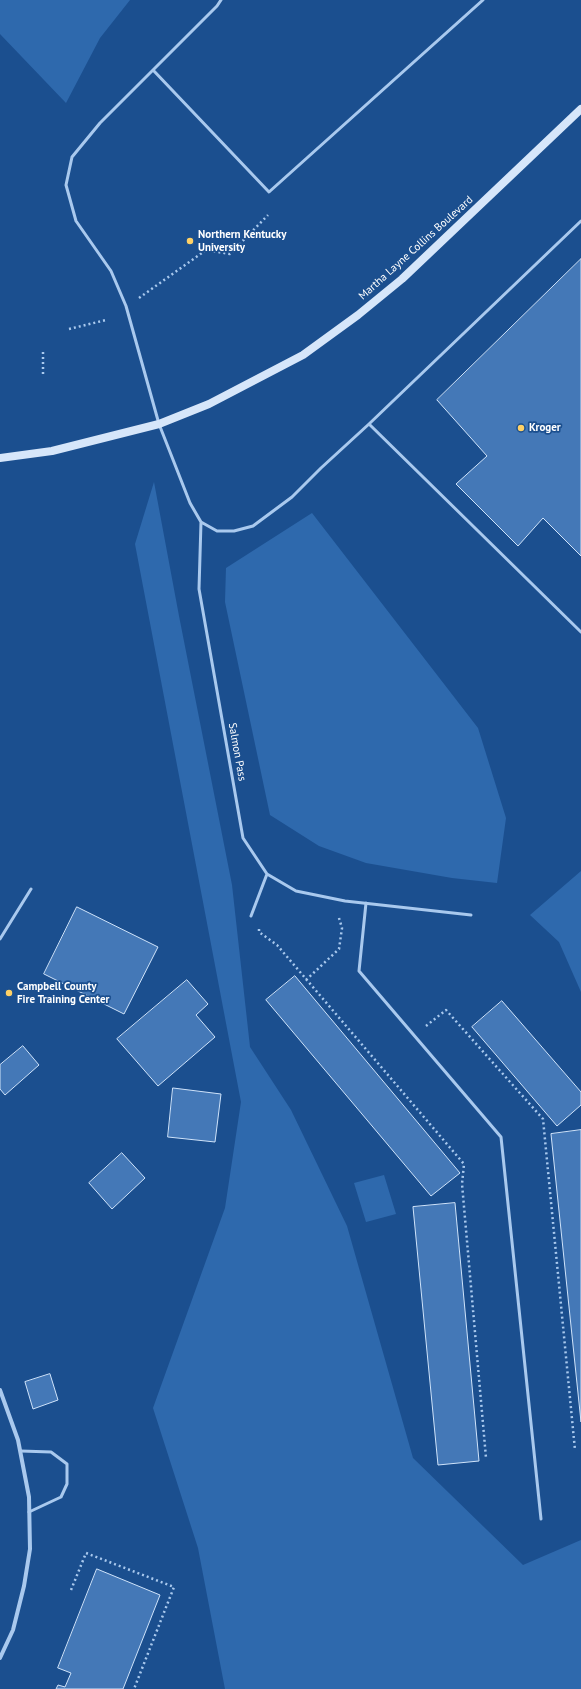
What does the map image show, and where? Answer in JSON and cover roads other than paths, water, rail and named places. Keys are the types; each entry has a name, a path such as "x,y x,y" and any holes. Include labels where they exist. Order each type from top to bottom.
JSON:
{"main road":[{"name":"Martha Layne Collins Boulevard","path":"0,458 52,451 159,424 209,404 303,355 358,315 402,279 581,109"}],"street":[{"path":"0,1390 18,1440 29,1497 30,1549 24,1586 13,1630 0,1658"}],"lane":[{"path":"221,0 217,6 100,122 72,157 66,185 76,221 112,271 126,306 159,424 190,503 201,522 217,531 234,531 253,526 292,497 581,221"},
{"path":"153,70 269,192 483,0"},
{"path":"370,424 581,632"},
{"name":"Salmon Pass","path":"201,522 199,589 243,838 267,874 296,891 345,901 471,915"},
{"path":"251,916 267,874"},
{"path":"0,939 31,889"},
{"path":"366,903 359,971 501,1137 541,1519"},
{"path":"20,1452 51,1452 67,1464 67,1484 62,1497 29,1512"}],"place":[{"name":"Northern Kentucky University","path":"190,241"},
{"name":"Kroger","path":"521,428"},
{"name":"Campbell County Fire Training Center","path":"9,993"}]}
